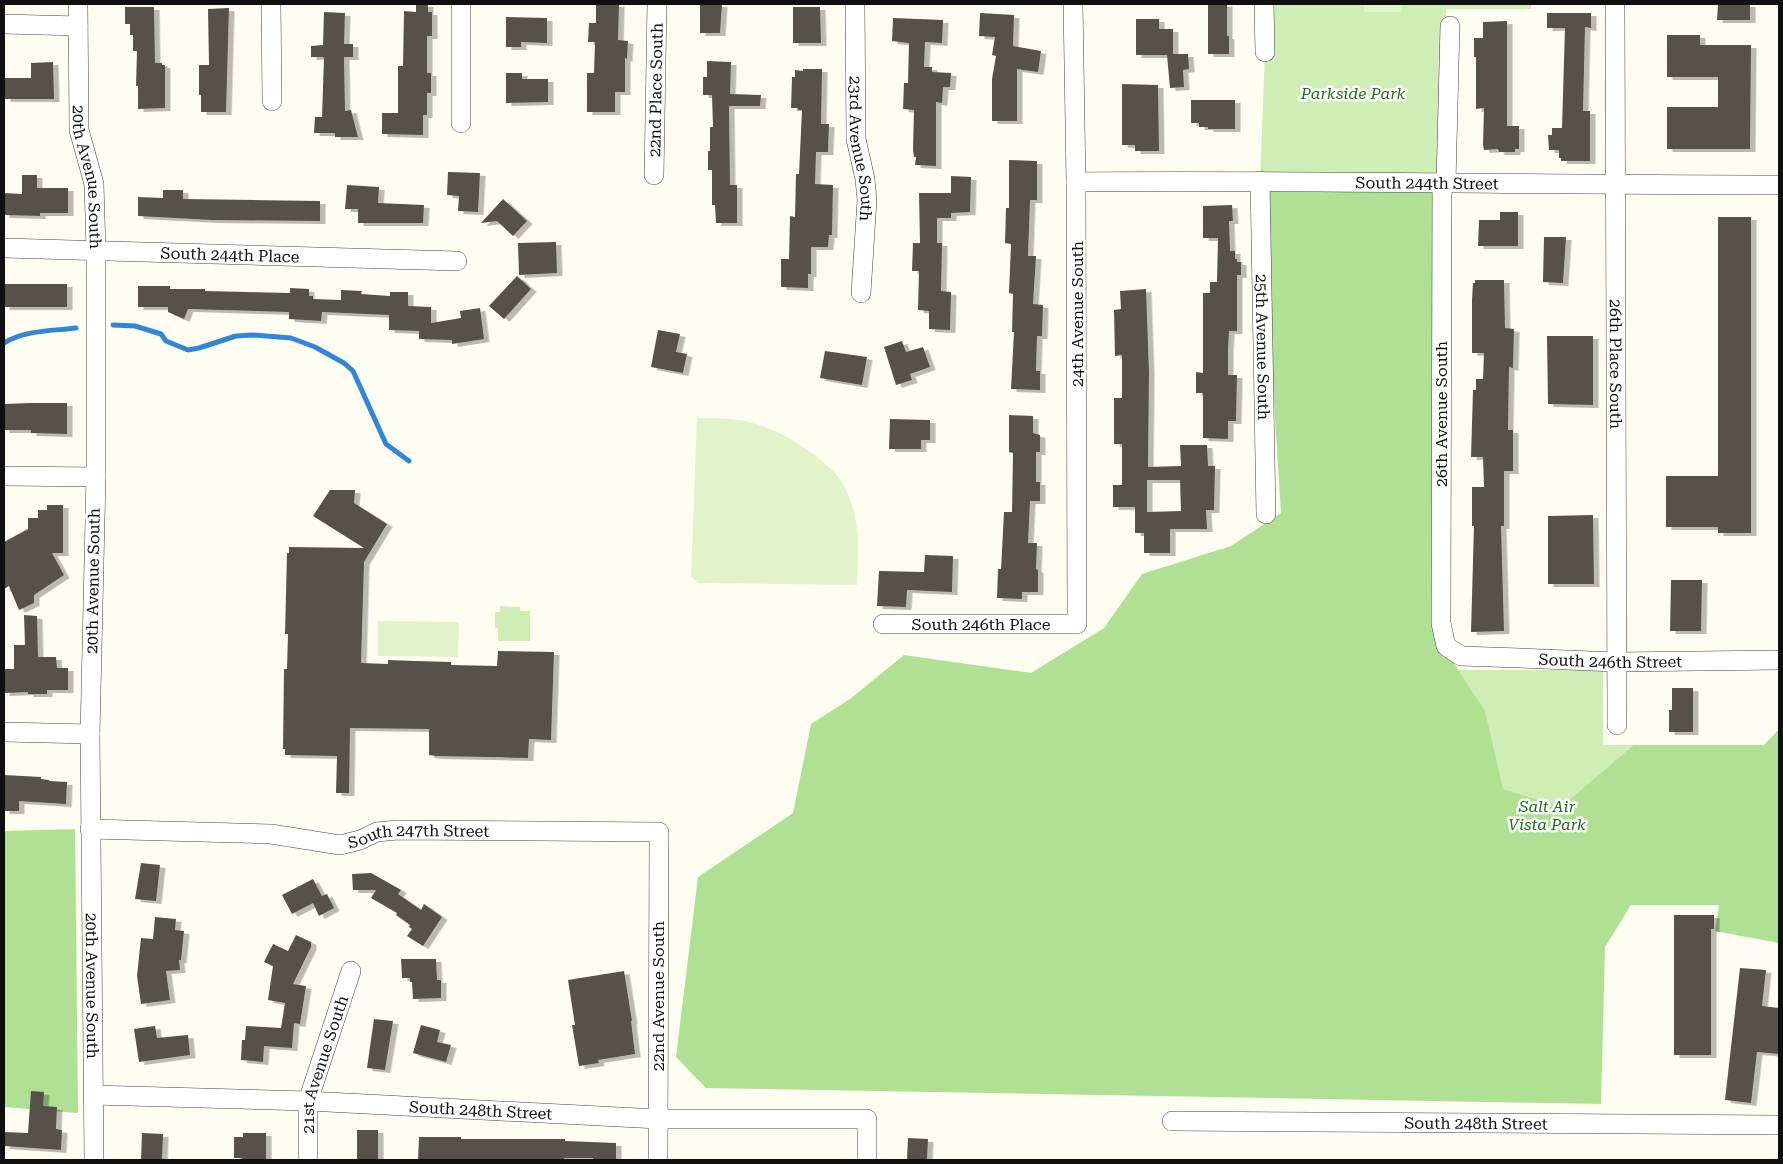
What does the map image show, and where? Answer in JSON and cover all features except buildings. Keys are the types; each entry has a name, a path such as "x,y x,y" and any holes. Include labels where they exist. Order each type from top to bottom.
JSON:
{"street":[{"name":"20th Avenue South","path":"78,4 79,130 94,184 96,251 96,477 90,734 94,1160"},
{"path":"271,4 272,101"},
{"path":"461,123 462,4"},
{"name":"22nd Place South","path":"654,175 656,4"},
{"name":"23rd Avenue South","path":"855,4 856,139 865,179 867,200 861,293"},
{"name":"24th Avenue South","path":"1073,4 1076,182 1078,624"},
{"path":"1264,4 1265,52"},
{"name":"26th Place South","path":"1615,4 1617,725"},
{"path":"4,24 78,26"},
{"name":"26th Avenue South","path":"1446,646 1441,623 1444,182 1450,26"},
{"name":"South 244th Street","path":"1076,182 1260,180 1616,185 1779,185"},
{"name":"25th Avenue South","path":"1260,180 1266,514"},
{"name":"South 244th Place","path":"4,248 458,260"},
{"path":"4,476 96,477"},
{"name":"South 246th Place","path":"883,624 1078,624"},
{"name":"South 246th Street","path":"1446,646 1461,656 1617,662 1779,660"},
{"path":"4,732 90,734"},
{"name":"South 247th Street","path":"90,829 271,834 340,845 360,840 377,832 397,830 659,832"},
{"name":"22nd Avenue South","path":"658,1160 659,832"},
{"name":"21st Avenue South","path":"308,1160 308,1102 351,971"},
{"name":"South 248th Street","path":"93,1096 308,1102 658,1119 867,1120 867,1160"},
{"name":"South 248th Street","path":"1172,1120 1779,1125"}],"green space":[{"name":"Parkside Park","path":"1264,4 1531,4 1531,9 1446,9 1442,182 1260,181 1265,52"},
{"path":"1364,4 1401,4 1401,12 1364,12"},
{"path":"1260,181 1442,182 1450,657 1485,711 1503,789 1561,807 1634,745 1764,745 1779,729 1779,943 1715,931 1719,905 1631,905 1605,947 1601,1104 706,1088 676,1057 698,877 793,813 811,724 850,699 904,655 1031,673 1104,628 1142,574 1231,546 1281,513"},
{"path":"697,418 739,420 775,431 786,436 817,457 834,472 847,491 856,522 858,549 857,585 698,583 691,577"},
{"path":"500,606 520,607 520,611 530,611 530,641 498,641 498,628 495,628 495,612 500,612"},
{"path":"378,621 459,622 458,657 378,656"},
{"name":"Salt Air Vista Park","path":"1459,670 1603,670 1603,745 1764,745 1458,904"},
{"path":"75,829 78,1113 4,1107 4,831"}],"waterway":[{"path":"113,325 135,326 161,334 166,341 188,350 236,336 253,335 291,338 315,347 344,363 353,371 386,444 409,461"},
{"path":"4,343 30,333 76,328"}]}
